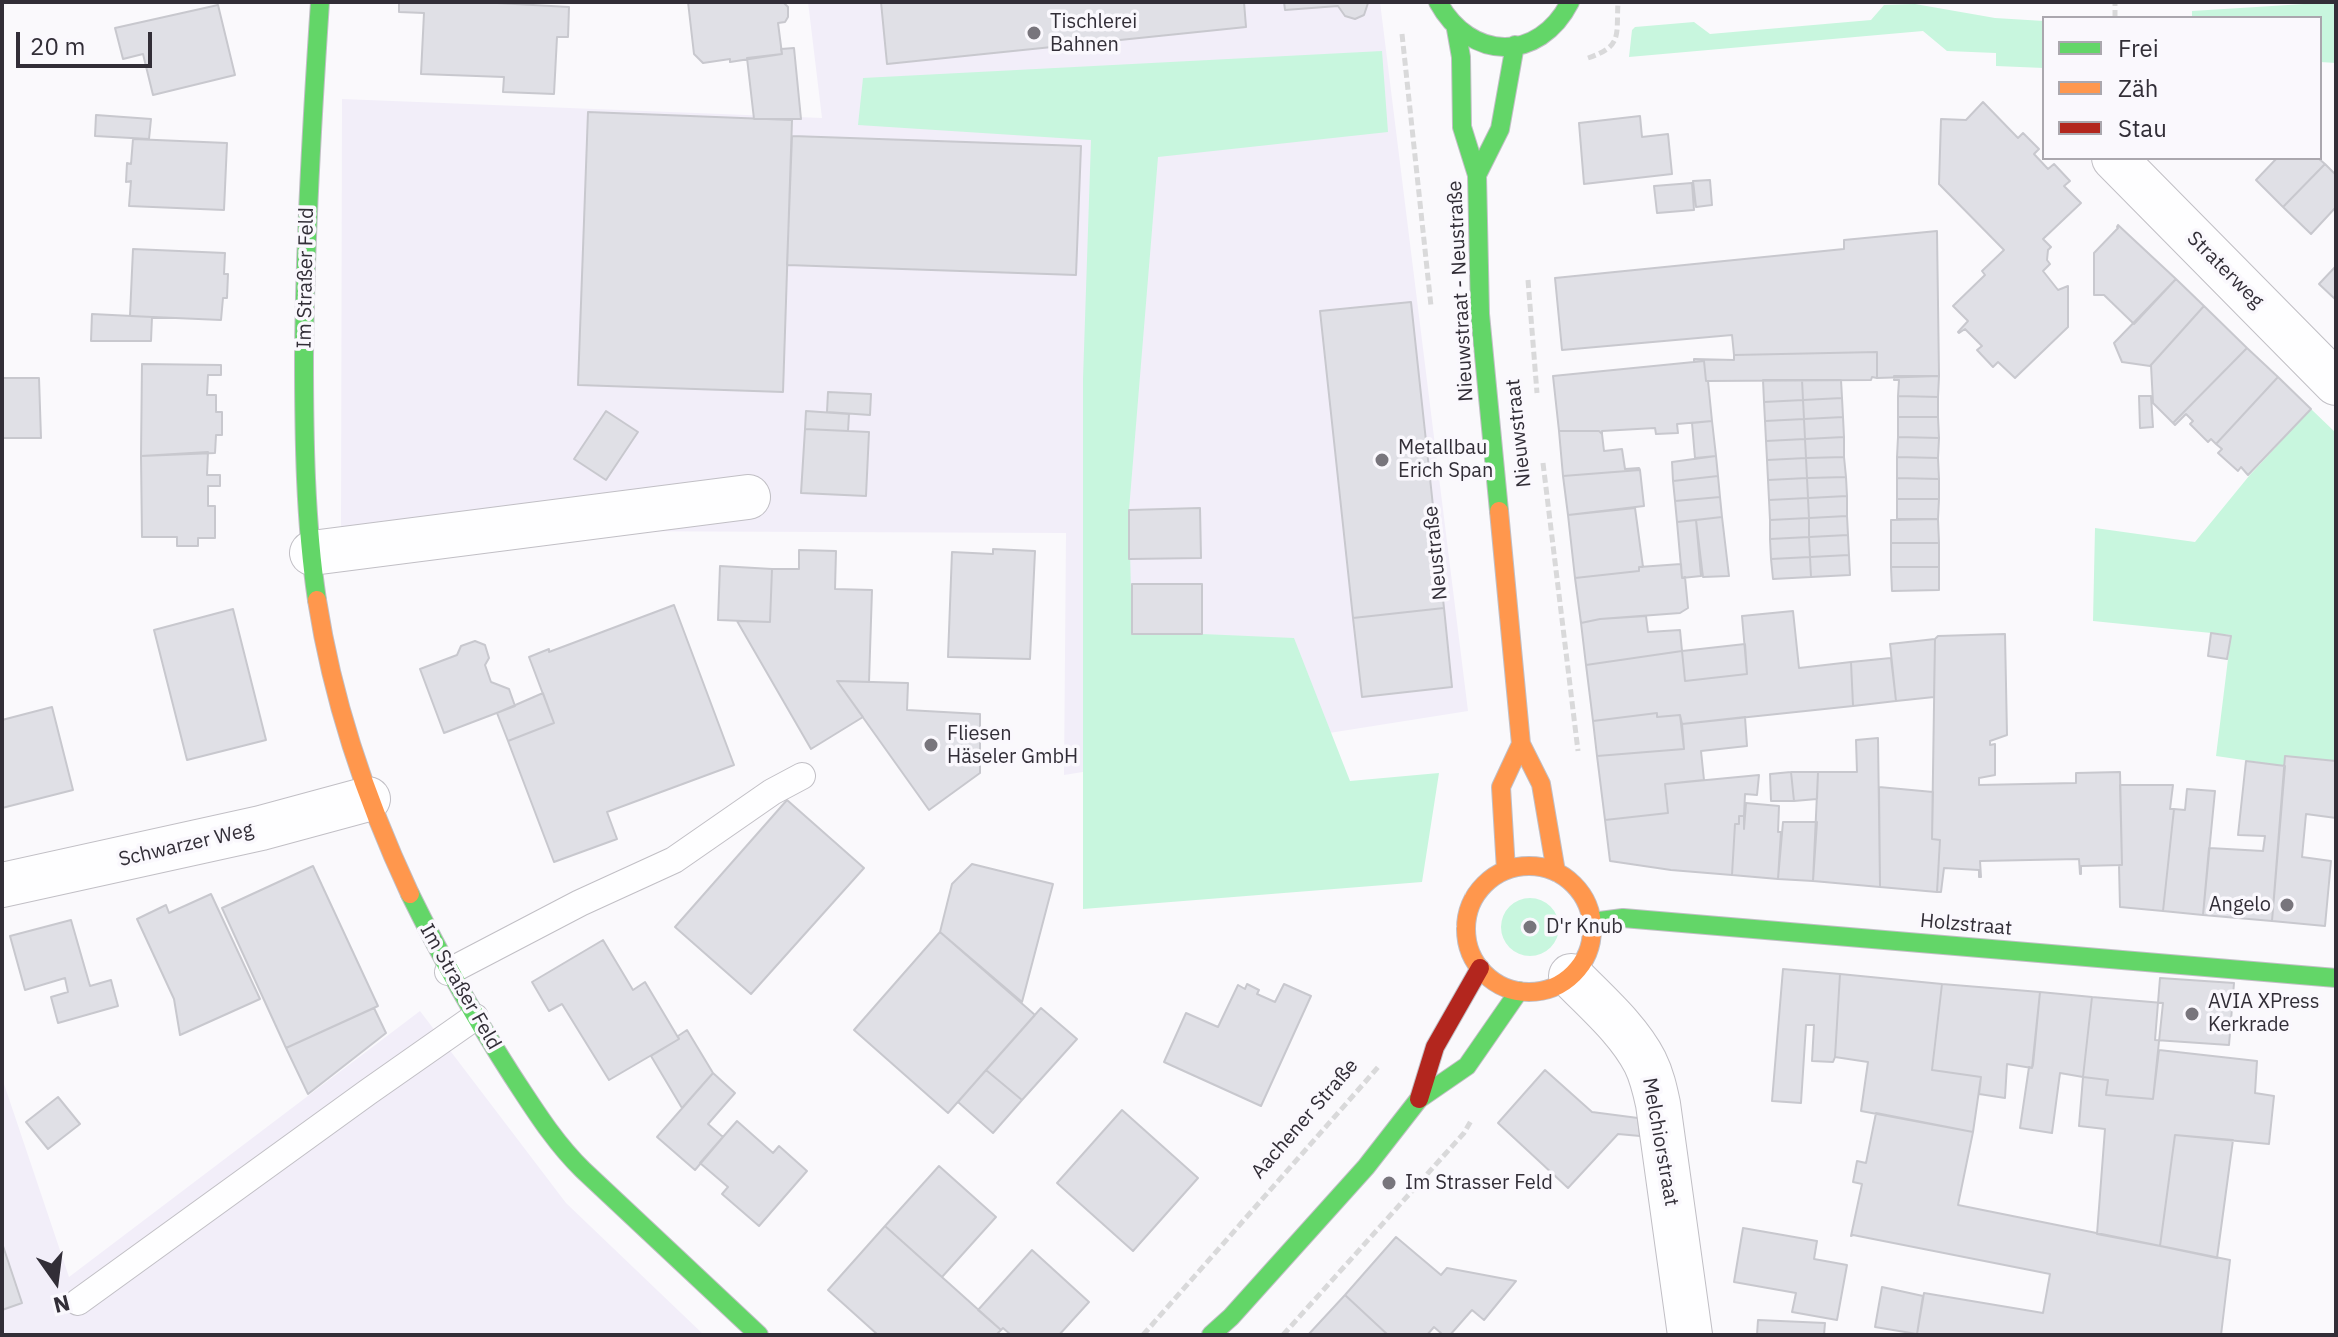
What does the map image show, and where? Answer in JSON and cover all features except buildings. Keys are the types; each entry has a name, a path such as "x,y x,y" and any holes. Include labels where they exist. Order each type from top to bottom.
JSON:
{"main road":[{"name":"Im Straßer Feld","path":"320,2 308,188 304,435 312,553 321,626 368,799 425,928 448,972 509,1071 563,1149 759,1335"},
{"path":"1438,2 1456,29 1472,40 1490,45 1526,43 1543,35 1557,23 1570,2"},
{"name":"Nieuwstraat - Neustraße","path":"1456,29 1461,57 1462,127 1477,175 1480,314 1521,744"},
{"path":"1477,175 1500,129 1515,45"},
{"path":"1506,870 1501,787 1521,744"},
{"path":"1521,744 1541,784 1556,872"},
{"path":"1524,866 1556,872 1569,880 1588,906 1592,937 1588,951 1581,965 1558,985 1539,992 1519,991 1500,985 1474,961 1468,945 1466,927 1477,893 1506,870 1524,866"},
{"name":"Holzstraat","path":"1592,922 1623,918 2336,978"},
{"path":"1419,1099 1435,1047 1480,968"},
{"path":"1211,1335 1231,1317 1366,1167 1419,1099 1467,1066 1519,991"}],"street":[{"name":"Straterweg","path":"2116,160 2336,383"},
{"path":"312,553 748,497"},
{"name":"Schwarzer Weg","path":"2,885 231,835 368,799"},
{"name":"Melchiorstraat","path":"1571,976 1618,1026 1644,1059 1653,1079 1690,1335"}],"lane":[{"path":"448,972 580,903 674,860 772,792 802,776"},
{"path":"78,1302 475,1017"}],"path":[{"path":"1581,60 1604,53 1616,41 1618,2"},
{"path":"1402,33 1432,312"},
{"name":"Nieuwstraat","path":"1527,269 1537,401"},
{"name":"Nieuwstraat","path":"1543,462 1579,761"},
{"path":"1454,935 1469,910 1467,886"},
{"name":"Aachener Straße","path":"1143,1335 1372,1077 1388,1054"}],"shaded area":[{"path":"808,2 1380,2 1468,711 1064,775 1066,533 341,530 342,99 822,118"},
{"path":"420,1011 566,1203 704,1335 2,1335 2,1078 69,1277"}],"green space":[{"path":"2336,2 2336,63 2322,62 2322,16 2192,16 2192,11"},
{"path":"1915,4 1995,18 2042,21 2042,68 1996,66 1996,53 1947,51 1923,31 1629,57 1635,27 1694,22 1710,34 1871,20 1884,5"},
{"path":"1382,51 1388,132 1158,157 1129,510 1132,634 1294,638 1350,781 1439,773 1422,882 1083,909 1083,379 1091,140 858,125 863,78"},
{"path":"2311,409 2336,433 2336,761 2286,756 2285,766 2216,756 2231,635 2093,621 2095,528 2195,542 2249,476"},
{"path":"1530,898 1541,900 1550,907 1557,916 1557,938 1550,947 1541,954 1530,956 1519,954 1510,947 1503,938 1501,927 1503,916 1510,907 1519,900"}],"traffic: fast":[{"path":"317,600 308,509 304,356 309,179 320,2"},
{"path":"1438,2 1452,21 1468,35 1486,44 1504,47 1523,44 1541,36 1557,22 1570,2"},
{"path":"1456,29 1461,57 1462,127 1477,175 1480,314 1499,511"},
{"path":"1477,175 1500,129 1515,45"},
{"path":"410,894 485,1032 554,1137 583,1170 759,1335"},
{"path":"1592,922 1623,918 2336,978"},
{"path":"1211,1335 1231,1317 1366,1167 1419,1099 1467,1066 1519,991"}],"traffic: slow":[{"path":"1499,511 1521,744 1541,784 1556,872"},
{"path":"317,600 332,676 353,750 379,823 410,894"},
{"path":"1506,870 1501,787 1521,744"},
{"path":"1529,866 1553,871 1573,885 1587,905 1592,929 1587,953 1573,973 1553,987 1529,992 1505,987 1485,973 1471,953 1466,929 1471,905 1485,885 1505,871 1529,866"}],"traffic: jam":[{"path":"1419,1099 1435,1047 1480,968"}],"place":[{"name":"Tischlerei Bahnen","path":"1034,33"},
{"name":"Metallbau Erich Span","path":"1382,460"},
{"name":"Fliesen Häseler GmbH","path":"931,745"},
{"name":"Angelo","path":"2287,905"},
{"name":"D'r Knub","path":"1530,927"},
{"name":"AVIA XPress Kerkrade","path":"2192,1014"},
{"name":"Im Strasser Feld","path":"1389,1183"}]}
